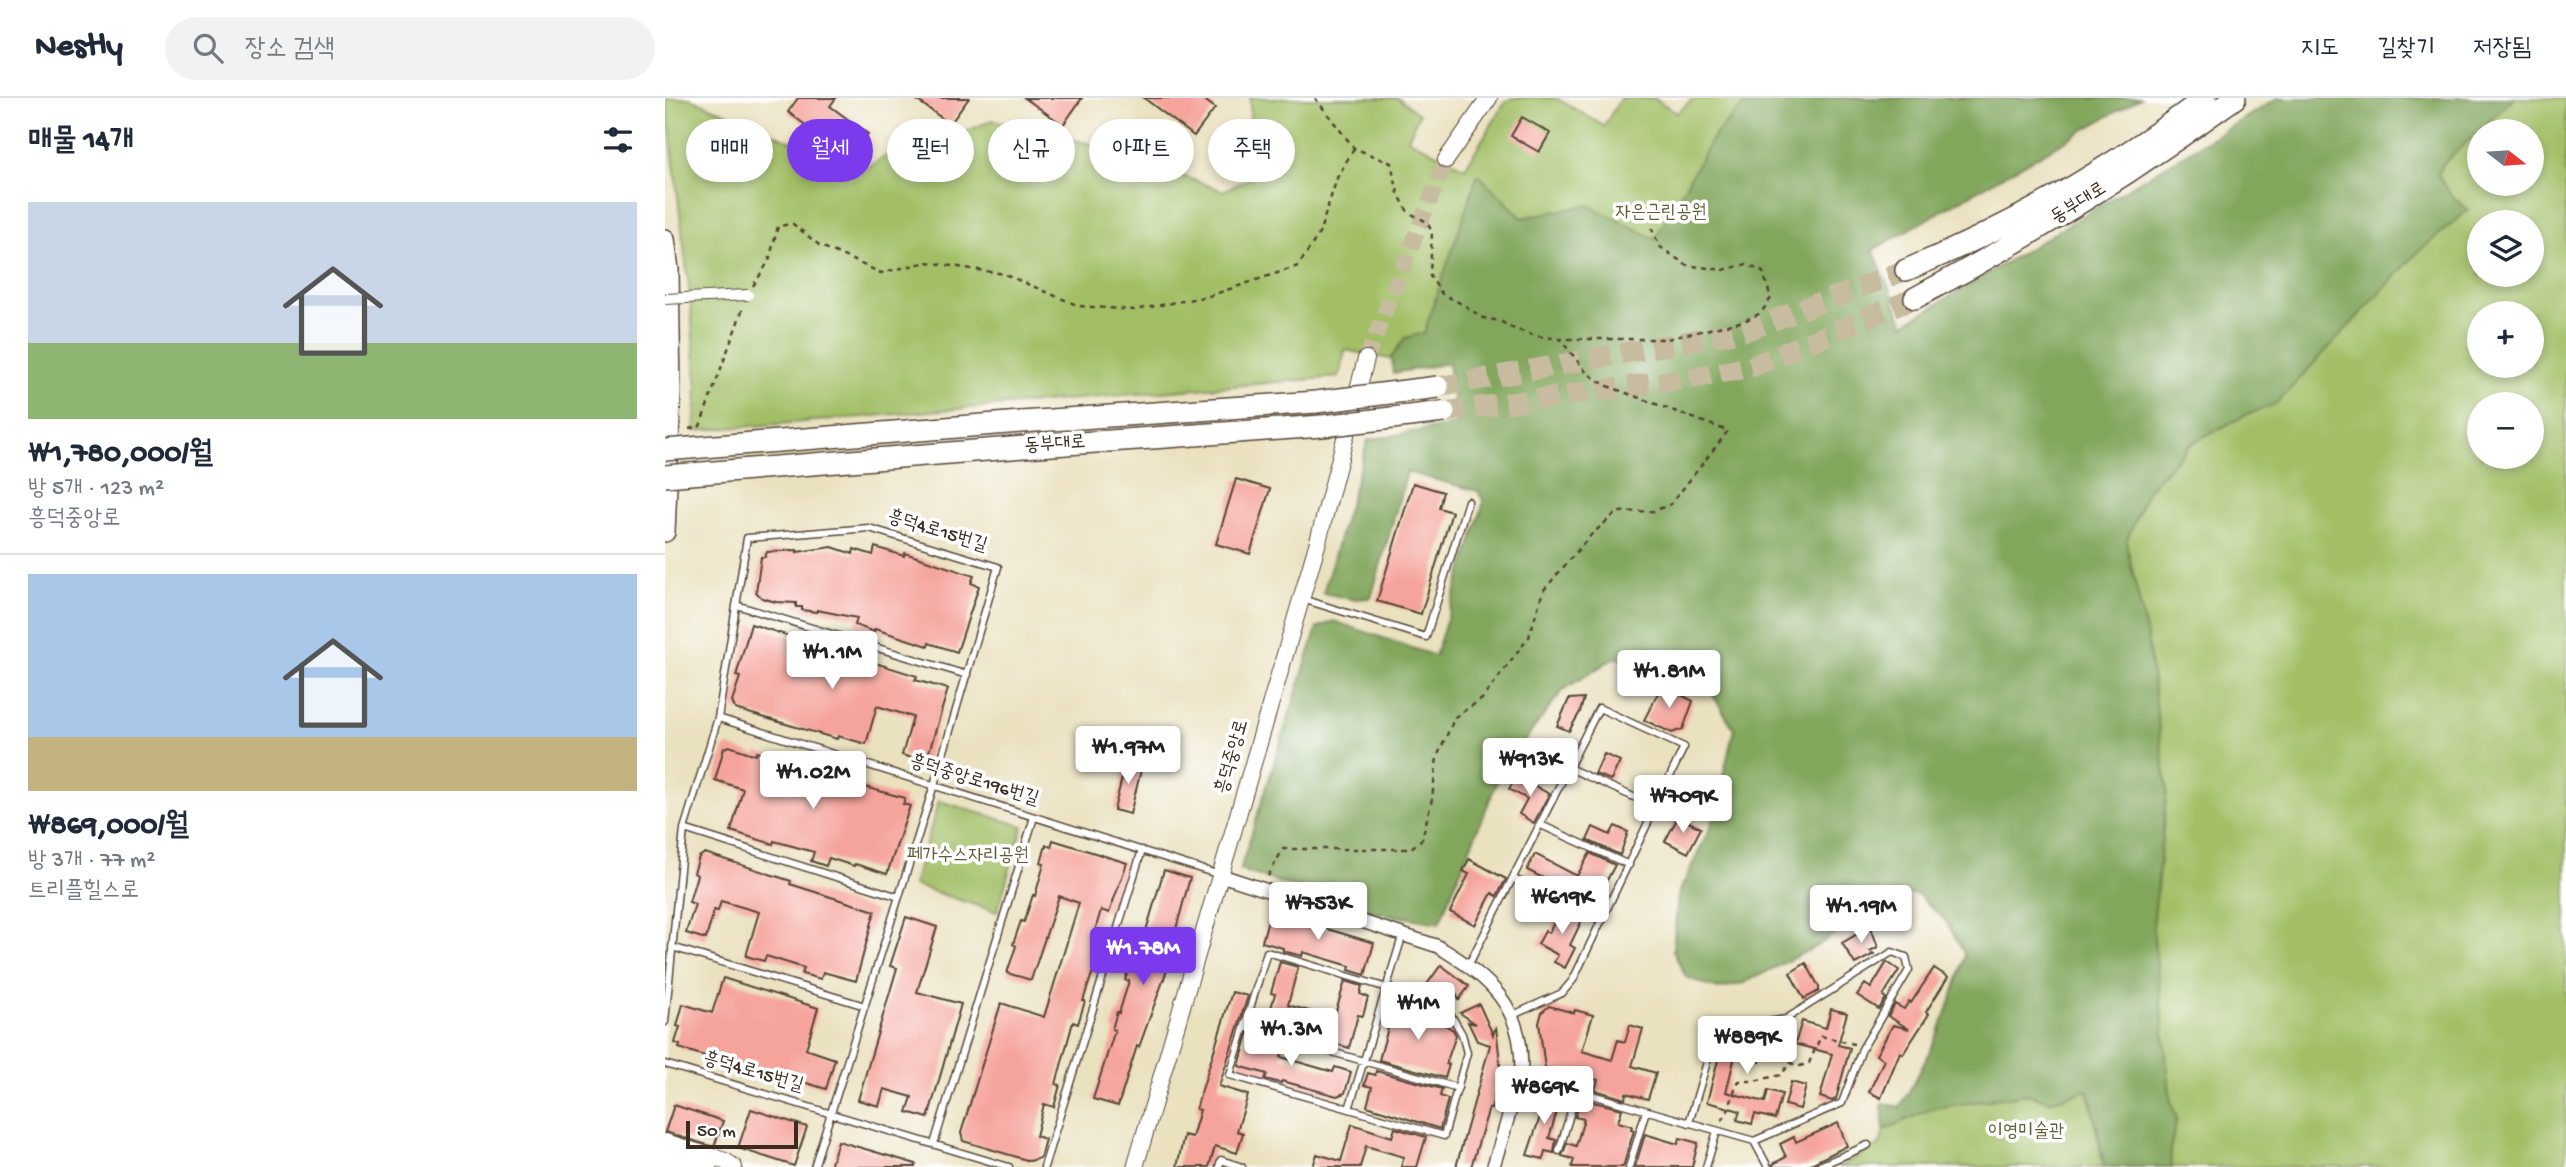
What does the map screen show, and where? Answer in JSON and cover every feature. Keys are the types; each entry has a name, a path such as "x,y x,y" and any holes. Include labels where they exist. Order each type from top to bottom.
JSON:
{"highway":[{"name":"동부대로","path":"1906,270 1965,246 2028,214 2143,145 2205,98"},
{"name":"동부대로","path":"1915,298 2053,220 2132,170 2235,98"},
{"name":"동부대로","path":"665,450 1316,402 1438,387"},
{"name":"동부대로","path":"665,476 1322,426 1444,412"}],"main road":[{"path":"665,239 669,270 671,393 665,532"}],"street":[{"path":"1446,160 1489,98"},
{"path":"665,299 748,295"},
{"name":"흥덕중앙로","path":"1135,1167 1301,599 1366,359"},
{"path":"1220,875 1437,946 1469,964 1494,987 1513,1015 1520,1047 1521,1075 1493,1167"},
{"path":"665,1142 725,1161 734,1167"},
{"path":"665,1154 708,1167"}],"lane":[{"path":"1301,599 1426,637 1468,501"},
{"name":"흥덕4로15번길","path":"665,1022 684,829 718,718 747,538 869,528 999,567 934,785 814,1167"},
{"path":"736,605 967,675"},
{"path":"1469,964 1599,708 1684,747 1573,980 1562,993 1513,1015"},
{"name":"흥덕중앙로196번길","path":"718,718 1220,875"},
{"path":"1569,768 1656,807"},
{"path":"934,1144 1034,817"},
{"path":"1541,825 1629,864"},
{"path":"684,829 899,897"},
{"path":"1045,1167 1142,850"},
{"path":"1514,879 1602,921"},
{"path":"1349,1109 1403,934"},
{"path":"672,947 865,1006"},
{"path":"1267,952 1424,999 1452,1017 1462,1034 1467,1053 1444,1136 1230,1075 1244,1027 1267,952"},
{"path":"1521,1075 1646,1111 1689,1123 1717,1130 1754,1141 1842,1103 1863,1047 1909,970 1906,957 1892,952 1786,1019 1721,1030 1713,1042 1689,1123"},
{"path":"1244,1027 1458,1088"},
{"name":"흥덕4로15번길","path":"665,1064 832,1113"},
{"path":"1559,1151 1577,1091"},
{"path":"1629,1167 1646,1111"},
{"path":"832,1113 1009,1167"},
{"path":"1706,1167 1717,1130"},
{"path":"1754,1141 1768,1167"},
{"path":"1817,1167 1868,1145"},
{"path":"1219,1167 1221,1160 1243,1167"}],"path":[{"path":"1315,98 1354,148 1391,163 1398,193 1408,212 1427,222 1432,232 1430,276 1442,294 1483,318 1500,321 1536,336 1560,339 1667,339 1744,321 1761,313 1771,298 1763,272 1747,264 1723,270 1686,265 1659,246 1650,224"},
{"path":"699,426 748,295 769,261 778,226 793,224 819,245 881,274 927,262 1004,274 1079,306 1134,310 1209,296 1297,266 1319,234 1337,178 1354,148"},
{"path":"1262,889 1283,849 1410,849 1422,839 1432,799 1437,757 1455,717 1482,699 1529,637 1543,591 1591,536 1617,512 1654,512 1671,504 1728,431 1605,385 1587,373 1560,339"},
{"path":"1719,1121 1724,1119 1728,1112 1738,1081 1754,1081 1781,1075 1790,1063 1800,1066 1809,1063 1821,1036 1863,1047"}],"green space":[{"name":"자은근린공원","path":"666,98 690,98 739,119 686,119 686,182 773,182 773,133 787,139 787,182 873,182 873,164 887,156 887,182 974,182 974,128 988,122 988,182 1075,182 1075,140 1089,144 1089,182 1194,180 1223,191 1242,182 1295,182 1295,119 1250,119 1250,98 1398,98 1419,114 1408,139 1465,168 1505,103 1511,98 1556,98 1604,126 1621,98 1654,98 1677,113 1694,98 2122,98 1824,271 1405,338 1390,359 1345,350 1339,377 694,431 697,390 690,296"},
{"path":"1750,98 2140,98 1873,250 1904,324 2278,98 2514,98 2491,119 2467,119 2467,142 2443,164 2438,175 2451,195 2468,210 2418,252 2276,404 2246,415 2192,443 2147,491 2126,542 2147,636 2167,790 2153,928 2171,1102 2177,1119 2170,1150 2172,1167 2104,1167 2088,1090 2049,1101 2029,1094 1933,1108 1884,1130 1882,1103 1900,1107 1911,1089 1938,1033 1965,955 1946,921 1918,895 1888,892 1819,945 1744,983 1718,989 1686,977 1673,951 1678,895 1712,824 1734,729 1705,682 1616,657 1563,690 1502,770 1439,923 1379,913 1240,870 1317,628 1334,621 1435,656 1484,502 1478,491 1407,472 1371,598 1352,599 1323,593 1368,440 1457,424 1448,363 1393,373 1392,357 1405,338 1424,333 1478,174 1522,218 1588,205 1655,239 1713,137"},
{"path":"2499,98 2566,98 2566,1167 2167,1167 2090,527 2467,132 2467,196 2545,196 2545,119 2479,119"},
{"name":"페가수스자리공원","path":"939,801 1023,826 997,912 913,885"},
{"name":"이영미술관","path":"2088,1090 2104,1167 1838,1167 1880,1145 1884,1130 1932,1108 2029,1094 2049,1101"}],"building":[{"path":"798,98 836,98 830,106 848,119 797,119 788,112"},
{"path":"914,98 969,98 954,119 943,119"},
{"path":"1025,98 1082,98 1067,119 1055,119"},
{"path":"1144,98 1202,98 1215,108 1194,136 1194,119 1172,119"},
{"path":"1522,117 1550,133 1539,152 1511,136"},
{"path":"1236,479 1270,489 1250,554 1216,544"},
{"path":"1413,483 1443,492 1439,508 1452,512 1421,614 1377,601"},
{"path":"832,547 853,554 854,549 873,555 875,547 904,556 905,553 974,576 971,583 979,586 957,652 875,629 874,632 855,625 857,618 817,610 802,610 802,607 796,607 796,603 776,602 762,598 756,592 761,557 765,557 767,552 797,552"},
{"path":"751,624 917,676 915,680 948,689 926,762 902,755 913,717 877,706 866,744 838,736 837,739 735,709 732,701 740,677 736,676"},
{"path":"1662,685 1693,701 1683,729 1672,733 1644,720"},
{"path":"1584,698 1580,712 1569,731 1557,726 1569,699"},
{"path":"729,746 756,755 757,752 775,757 774,760 805,770 806,767 825,773 824,776 905,798 903,804 910,806 887,874 829,858 826,866 811,861 814,852 774,841 773,844 731,831 743,789 715,780 724,748"},
{"path":"1604,754 1620,761 1611,780 1595,774"},
{"path":"1127,758 1143,762 1130,814 1114,810"},
{"path":"1517,776 1549,794 1534,823 1519,814 1527,799 1509,789"},
{"path":"1678,817 1701,828 1688,853 1665,841"},
{"path":"1615,826 1628,832 1620,855 1587,840 1593,827 1610,835"},
{"path":"1053,840 1127,863 1109,913 1101,910 1092,941 1102,944 1078,1024 1073,1022 1056,1084 1060,1085 1054,1107 1044,1104 1036,1136 1045,1139 1040,1158 1030,1161 963,1141 961,1133 1001,1003 1044,1017 1079,903 1059,896 1031,980 1007,973 1021,921 1024,922 1033,895 1035,896 1046,845 1051,847"},
{"path":"705,853 875,911 856,981 823,972 821,979 802,974 804,968 766,956 764,961 746,956 759,912 721,901 718,911 714,910 706,939 686,933 695,904 689,902 697,875 694,873 699,857"},
{"path":"1590,853 1615,865 1597,899 1602,901 1597,912 1545,888 1549,881 1527,870 1535,854 1577,876"},
{"path":"1469,859 1506,879 1497,896 1492,893 1475,925 1450,912 1469,874 1463,871"},
{"path":"1164,870 1190,878 1165,969 1167,970 1139,1047 1137,1046 1118,1106 1093,1099 1115,1030 1112,1029 1117,1012 1119,1013 1129,981 1125,980 1132,959 1137,961"},
{"path":"1561,908 1583,918 1570,945 1575,948 1565,968 1554,962 1558,955 1538,944 1545,931 1549,933"},
{"path":"1270,912 1374,943 1365,975 1349,970 1350,966 1303,952 1302,956 1283,951 1283,948 1262,942"},
{"path":"906,917 937,927 917,992 961,1004 928,1118 907,1112 912,1097 884,1089 879,1106 858,1100 897,968 890,966"},
{"path":"1870,925 1878,947 1870,951 1874,954 1855,964 1842,943"},
{"path":"1280,962 1298,967 1288,1005 1334,1018 1345,981 1362,986 1360,994 1368,997 1363,1016 1358,1015 1349,1048 1252,1023 1254,1015 1268,1019 1275,994 1271,993"},
{"path":"1887,962 1899,970 1883,996 1886,998 1879,1009 1857,995 1865,984 1871,988"},
{"path":"1806,963 1819,991 1804,999 1790,973"},
{"path":"1441,965 1469,986 1459,1000 1451,984 1441,998 1425,987"},
{"path":"1934,968 1948,977 1926,1012 1929,1014 1903,1054 1900,1052 1881,1098 1869,1092 1884,1060 1876,1055 1893,1025 1909,1029 1888,1016 1895,1004 1904,1009 1909,1001 1911,1003"},
{"path":"723,978 818,1008 806,1049 835,1059 826,1089 797,1080 796,1084 718,1065 707,1061 708,1057 679,1048 680,1045 675,1043 683,1004 712,1013"},
{"path":"1232,992 1248,996 1219,1086 1248,1095 1237,1131 1243,1133 1237,1153 1215,1146 1209,1167 1177,1167 1184,1135 1192,1137 1200,1110 1196,1109"},
{"path":"1396,1000 1411,1005 1409,1009 1433,1017 1453,1030 1456,1035 1446,1064 1449,1065 1445,1078 1379,1060"},
{"path":"1479,1004 1493,1035 1496,1026 1501,1073 1471,1167 1456,1167 1490,1045 1477,1041 1468,1022 1476,1024 1460,1013"},
{"path":"1549,1006 1593,1015 1582,1051 1612,1060 1618,1040 1625,1042 1630,1025 1643,1029 1632,1066 1656,1073 1648,1099 1626,1093 1625,1099 1595,1090 1598,1080 1573,1073 1572,1077 1545,1068 1539,1023 1542,1012"},
{"path":"1831,1009 1847,1013 1838,1045 1850,1048 1836,1099 1832,1101 1820,1097 1832,1054 1795,1044 1802,1021 1826,1028"},
{"path":"1776,1031 1792,1035 1785,1058 1763,1052 1760,1062 1735,1056 1726,1092 1765,1102 1768,1090 1782,1094 1775,1119 1755,1114 1752,1124 1737,1120 1740,1111 1707,1102 1724,1037 1749,1043 1751,1035 1774,1041"},
{"path":"1248,1034 1285,1045 1281,1057 1333,1072 1335,1067 1351,1072 1345,1093 1337,1096 1265,1079 1267,1074 1239,1066"},
{"path":"1376,1071 1442,1089 1440,1096 1448,1099 1440,1129 1367,1106 1372,1087 1364,1085 1368,1073 1375,1075"},
{"path":"1791,1082 1806,1086 1800,1109 1785,1105"},
{"path":"1536,1091 1555,1096 1559,1104 1549,1138 1556,1140 1554,1153 1545,1151 1543,1159 1527,1155 1543,1108 1532,1105"},
{"path":"1581,1099 1622,1109 1618,1122 1632,1126 1631,1129 1634,1130 1623,1167 1572,1167 1574,1159 1562,1156 1567,1143 1576,1146 1584,1119 1575,1117"},
{"path":"674,1105 723,1121 714,1147 665,1132"},
{"path":"751,1109 807,1127 794,1166 738,1148"},
{"path":"1838,1123 1847,1146 1805,1167 1774,1167 1773,1164 1786,1157 1780,1144 1794,1137 1796,1142"},
{"path":"1352,1124 1392,1137 1395,1128 1426,1137 1417,1167 1401,1167 1404,1157 1366,1146 1360,1167 1313,1167 1317,1154 1341,1161"},
{"path":"1645,1134 1678,1144 1680,1138 1698,1143 1692,1167 1635,1167"},
{"path":"838,1141 916,1164 915,1167 830,1167"}],"tunnel":[{"path":"1366,359 1446,160"},
{"path":"1438,387 1745,331 1906,270"},
{"path":"1444,412 1698,377 1751,367 1915,298"}]}
